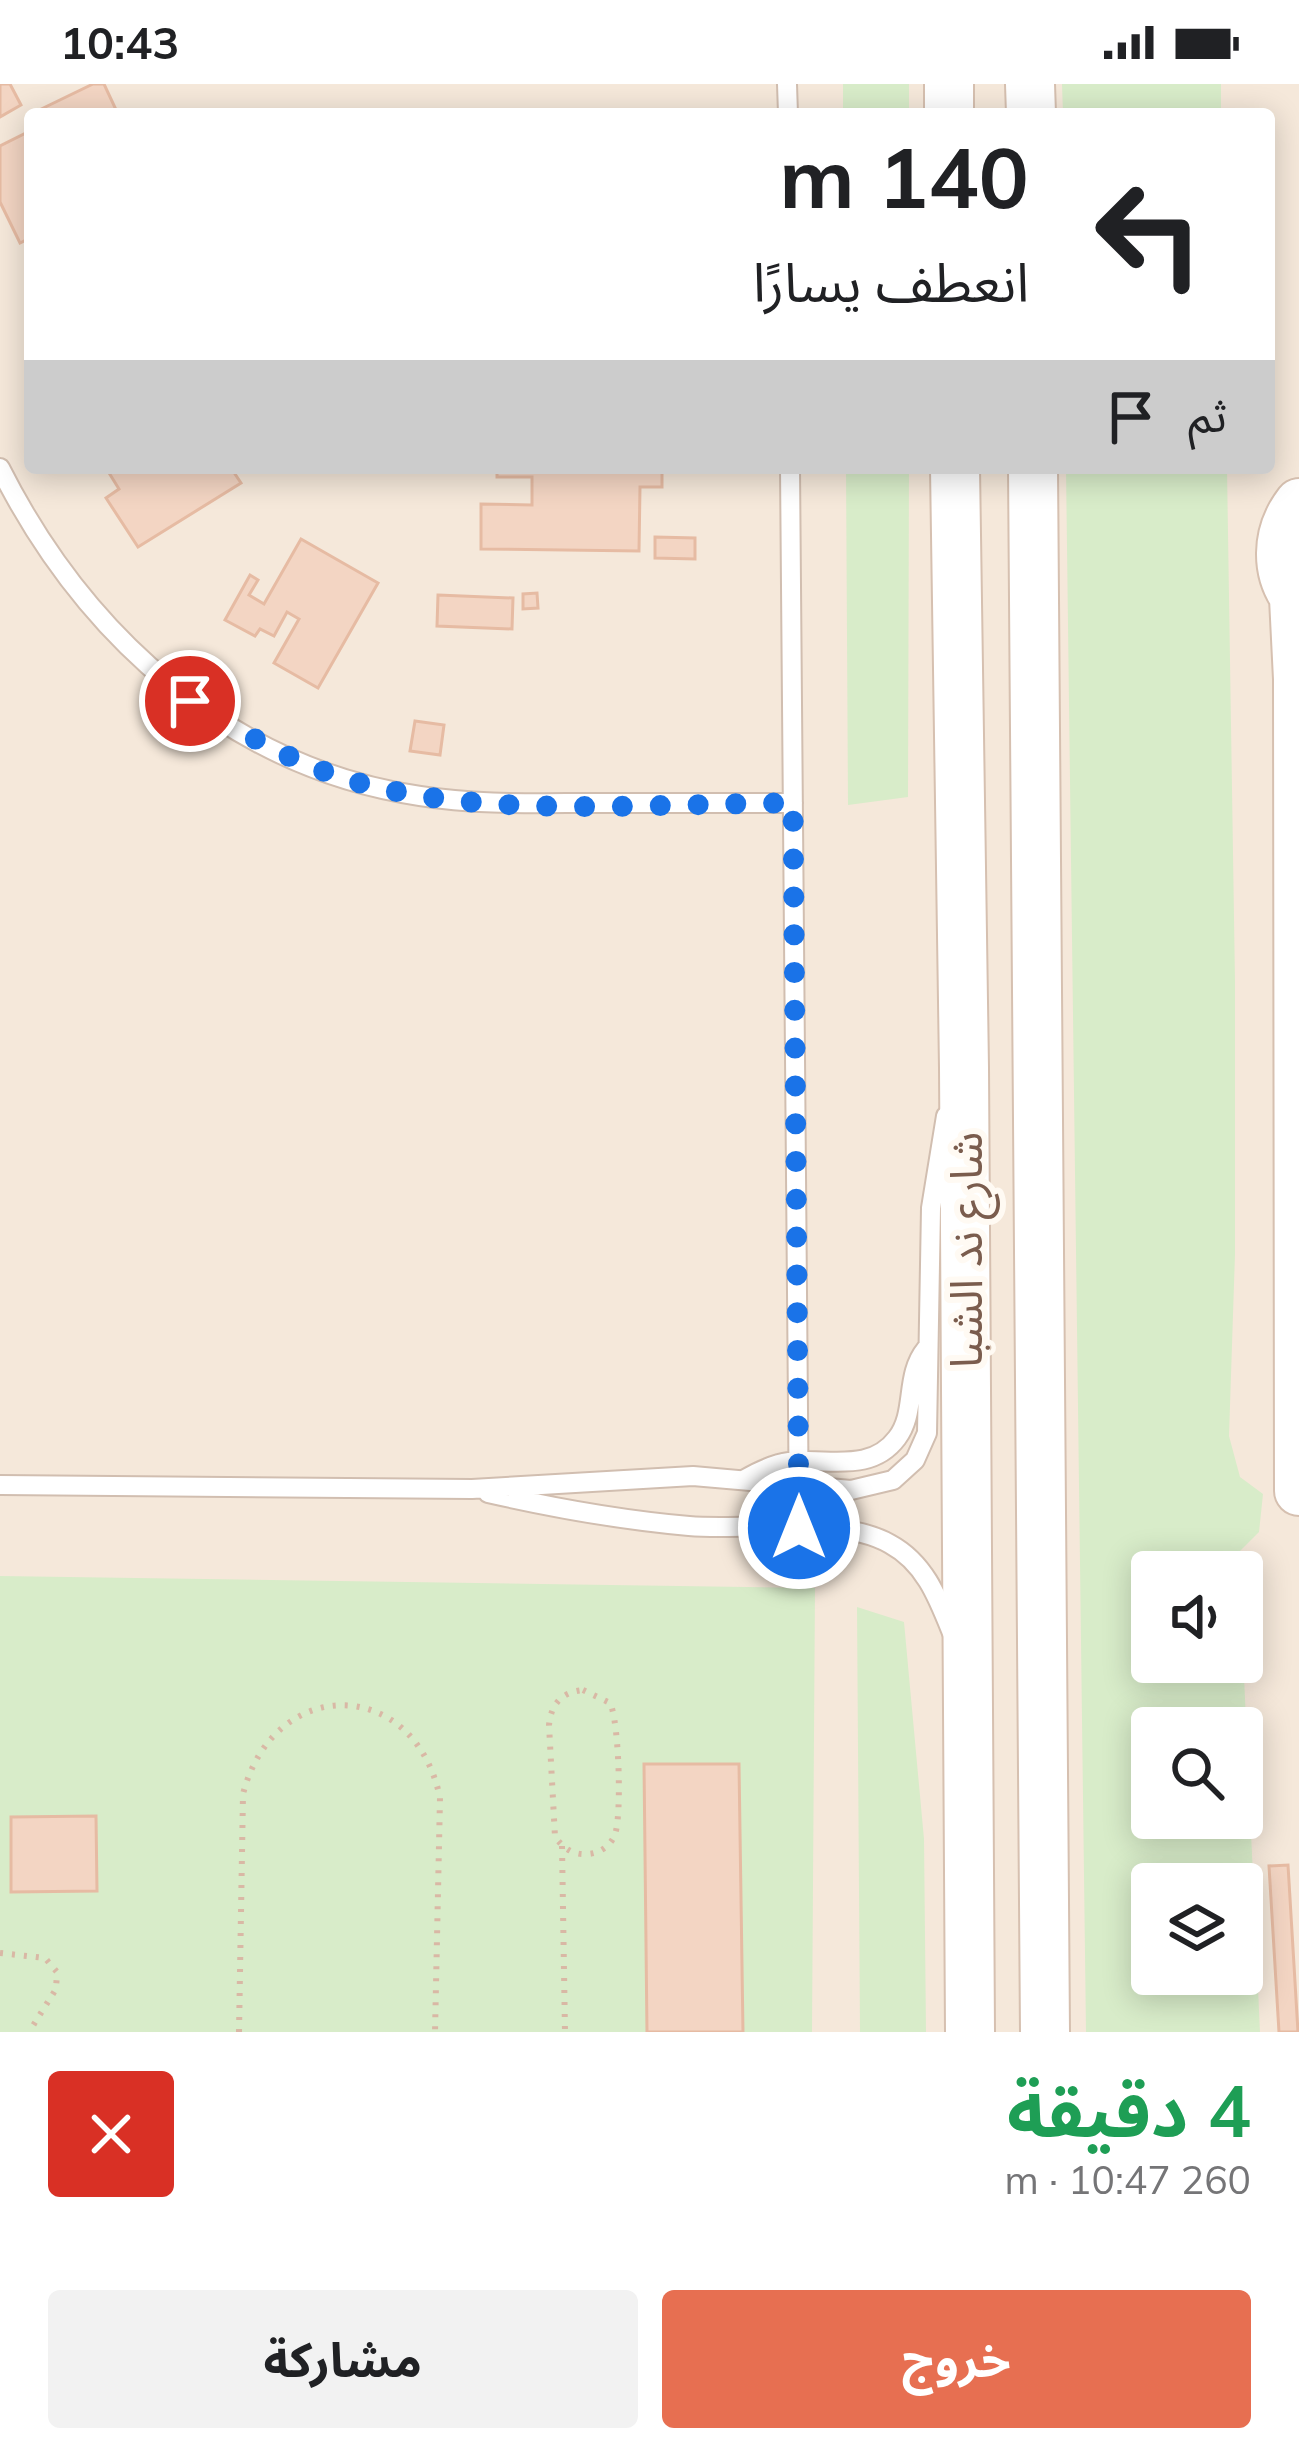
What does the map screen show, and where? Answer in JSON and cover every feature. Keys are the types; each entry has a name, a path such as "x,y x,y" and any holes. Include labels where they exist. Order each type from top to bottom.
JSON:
{"main road":[{"name":"شارع ند الشبا","path":"955,474 970,2032"},
{"name":"شارع ند الشبا","path":"1033,474 1046,2032"},
{"path":"1299,502 1284,529 1280,553 1284,577 1296,600 1298,680 1299,1491"}],"lane":[{"path":"0,468 73,589 127,648 190,701 261,744 338,776 418,796 501,803 793,803"},
{"path":"790,474 799,1528"},
{"path":"0,1485 472,1489 693,1476 799,1488 873,1487 905,1471 927,1433 934,1172 950,1102 964,1068"},
{"path":"745,1479 773,1465 860,1461 886,1449 904,1426 913,1370 928,1345"},
{"path":"472,1489 650,1521 868,1534 907,1556 934,1589 968,1673"}],"path":[{"path":"562,1846 579,1854 597,1852 616,1832 615,1712 603,1696 584,1690 562,1696 550,1713 552,1826 562,1846 565,2032"},
{"path":"239,2032 242,1795 250,1765 266,1739 290,1720 318,1708 348,1706 378,1712 404,1728 424,1751 435,1774 440,1798 435,2032"},
{"path":"0,1953 45,1958 57,1972 56,1989 28,2032"}],"shaded area":[{"path":"0,84 1299,84 1299,2032 0,2032"}],"green space":[{"path":"843,84 909,84 909,108 843,108"},
{"path":"1062,84 1221,84 1221,108 1063,108"},
{"path":"846,474 909,474 908,797 848,805"},
{"path":"1066,474 1227,474 1235,981 1229,1436 1240,1477 1263,1494 1259,1532 1240,1551 1131,1551 1131,1683 1244,1683 1245,1707 1131,1707 1131,1839 1251,1839 1252,1863 1131,1863 1131,1995 1258,1995 1260,2032 1086,2032"},
{"path":"0,1576 815,1588 812,2032 0,2032"},
{"path":"857,1607 904,1622 924,1839 926,2032 860,2032"}],"building":[{"path":"0,84 10,84 21,105 0,117"},
{"path":"93,84 104,84 115,108 43,108"},
{"path":"24,134 24,241 20,243 0,202 0,146"},
{"path":"110,474 235,474 241,483 138,547 106,498 119,489"},
{"path":"662,474 662,487 640,487 639,551 481,549 481,504 532,505 532,477 497,477"},
{"path":"655,537 695,538 695,559 655,558"},
{"path":"301,539 378,583 318,688 274,663 299,619 287,612 274,636 260,629 255,636 225,620 250,575 258,580 249,595 264,604"},
{"path":"537,593 538,608 523,609 523,594"},
{"path":"438,595 513,598 512,629 437,626"},
{"path":"415,721 444,725 440,755 410,751"},
{"path":"644,1764 739,1764 743,2032 647,2032"},
{"path":"96,1816 97,1891 11,1892 11,1817"},
{"path":"1288,1865 1298,2032 1279,2032 1269,1866"}],"route":[{"path":"190,701 261,744 338,776 418,796 501,803 793,803 799,1528"}]}
